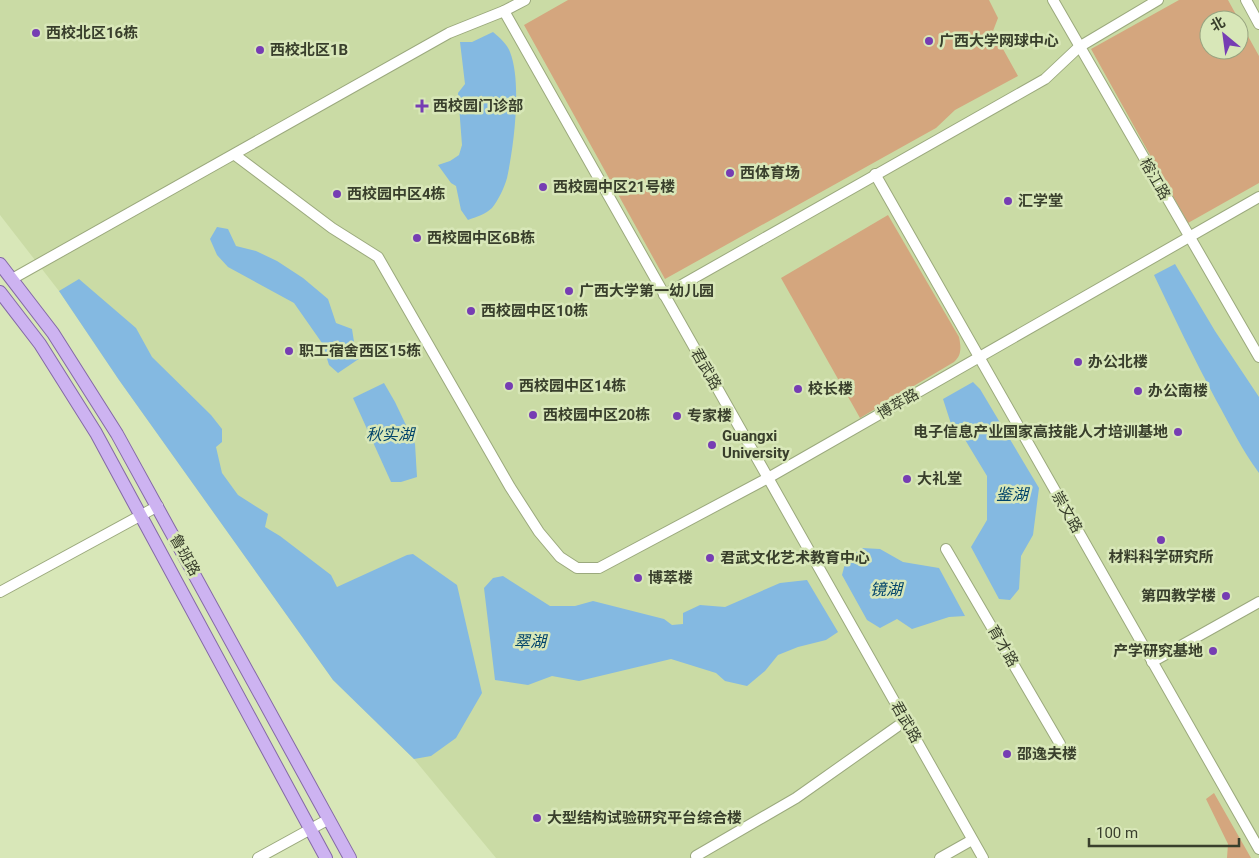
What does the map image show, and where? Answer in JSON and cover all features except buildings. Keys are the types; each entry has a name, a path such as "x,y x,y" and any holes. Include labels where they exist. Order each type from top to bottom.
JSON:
{"main road":[{"name":"鲁班路","path":"0,264 53,333 117,434 350,858"},
{"name":"鲁班路","path":"0,292 40,344 96,433 326,858"}],"street":[{"path":"12,279 449,33 504,11 525,0"},
{"name":"榕江路","path":"1053,0 1259,357"},
{"path":"664,295 1045,79 1079,47 1158,0"},
{"path":"1246,0 1259,24"},
{"name":"君武路","path":"504,11 983,858"},
{"name":"博萃路","path":"235,154 332,228 378,257 510,487 539,532 560,557 578,568 599,568 768,478 1259,197"},
{"name":"崇文路","path":"875,174 1152,662 1255,832 1259,849"},
{"path":"0,592 158,506"},
{"name":"育才路","path":"946,549 1060,744"},
{"path":"1152,662 1259,602"},
{"path":"697,858 696,856 796,798 905,721"},
{"path":"258,858 329,819"},
{"path":"940,858 972,840"}],"shaded area":[{"name":"Guangxi University","path":"0,0 1259,0 1259,858 496,858 414,759 333,680 119,380 59,291 0,215"},
{"name":"西体育场","path":"568,0 989,0 998,18 993,31 1018,76 955,110 936,128 665,279 524,25"},
{"path":"1179,0 1228,0 1234,10 1199,10 1199,60 1249,60 1249,38 1259,56 1259,183 1188,223 1091,49"},
{"path":"888,215 959,337 960,351 954,362 860,418 781,278"},
{"path":"1214,793 1251,858 1227,858 1228,844 1206,799"}],"water":[{"path":"493,32 507,46 510,52 516,80 516,114 510,165 501,193 492,208 468,220 461,210 456,186 451,183 438,165 450,161 459,155 462,145 458,93 465,84 460,42 472,42"},
{"path":"217,227 228,229 236,246 256,251 277,261 303,278 328,299 336,323 352,329 355,348 366,354 338,373 329,365 322,343 294,303 228,267 217,255 210,239"},
{"path":"1175,264 1215,331 1259,397 1259,473 1216,400 1154,275"},
{"path":"79,279 136,328 152,357 211,415 222,429 222,442 216,447 222,473 238,495 268,514 265,527 280,536 331,575 337,587 413,554 457,585 482,693 456,738 431,756 414,759 333,680 119,380 59,291"},
{"name":"鉴湖","path":"973,382 980,389 1039,488 1033,535 1021,556 1019,589 1010,600 999,599 971,547 987,520 987,476 964,438 953,430 943,399"},
{"name":"秋实湖","path":"384,383 415,444 417,477 401,482 391,482 353,398"},
{"name":"镜湖","path":"862,548 880,549 903,562 939,568 965,616 949,617 912,629 897,619 880,628 867,620 842,575 846,560"},
{"name":"翠湖","path":"503,576 550,606 575,606 593,601 664,619 672,625 683,624 683,613 700,605 725,607 780,583 807,580 838,632 826,640 798,647 778,655 765,671 747,686 725,681 716,673 671,659 579,681 552,676 528,685 495,680 484,588 493,578"}],"place":[{"name":"西校北区16栋","path":"36,33"},
{"name":"广西大学网球中心","path":"929,41"},
{"name":"西校北区1B","path":"260,50"},
{"name":"西校园门诊部","path":"422,106"},
{"name":"西体育场","path":"730,173"},
{"name":"西校园中区21号楼","path":"543,187"},
{"name":"西校园中区4栋","path":"337,194"},
{"name":"汇学堂","path":"1008,201"},
{"name":"西校园中区6B栋","path":"417,238"},
{"name":"广西大学第一幼儿园","path":"569,291"},
{"name":"西校园中区10栋","path":"471,311"},
{"name":"职工宿舍西区15栋","path":"289,351"},
{"name":"办公北楼","path":"1078,362"},
{"name":"西校园中区14栋","path":"509,386"},
{"name":"校长楼","path":"798,389"},
{"name":"办公南楼","path":"1138,391"},
{"name":"西校园中区20栋","path":"533,415"},
{"name":"专家楼","path":"677,416"},
{"name":"电子信息产业国家高技能人才培训基地","path":"1178,432"},
{"name":"Guangxi University","path":"712,445"},
{"name":"大礼堂","path":"907,479"},
{"name":"材料科学研究所","path":"1161,540"},
{"name":"君武文化艺术教育中心","path":"710,558"},
{"name":"博萃楼","path":"638,578"},
{"name":"第四教学楼","path":"1226,596"},
{"name":"产学研究基地","path":"1213,651"},
{"name":"邵逸夫楼","path":"1007,754"},
{"name":"大型结构试验研究平台综合楼","path":"537,818"}]}
